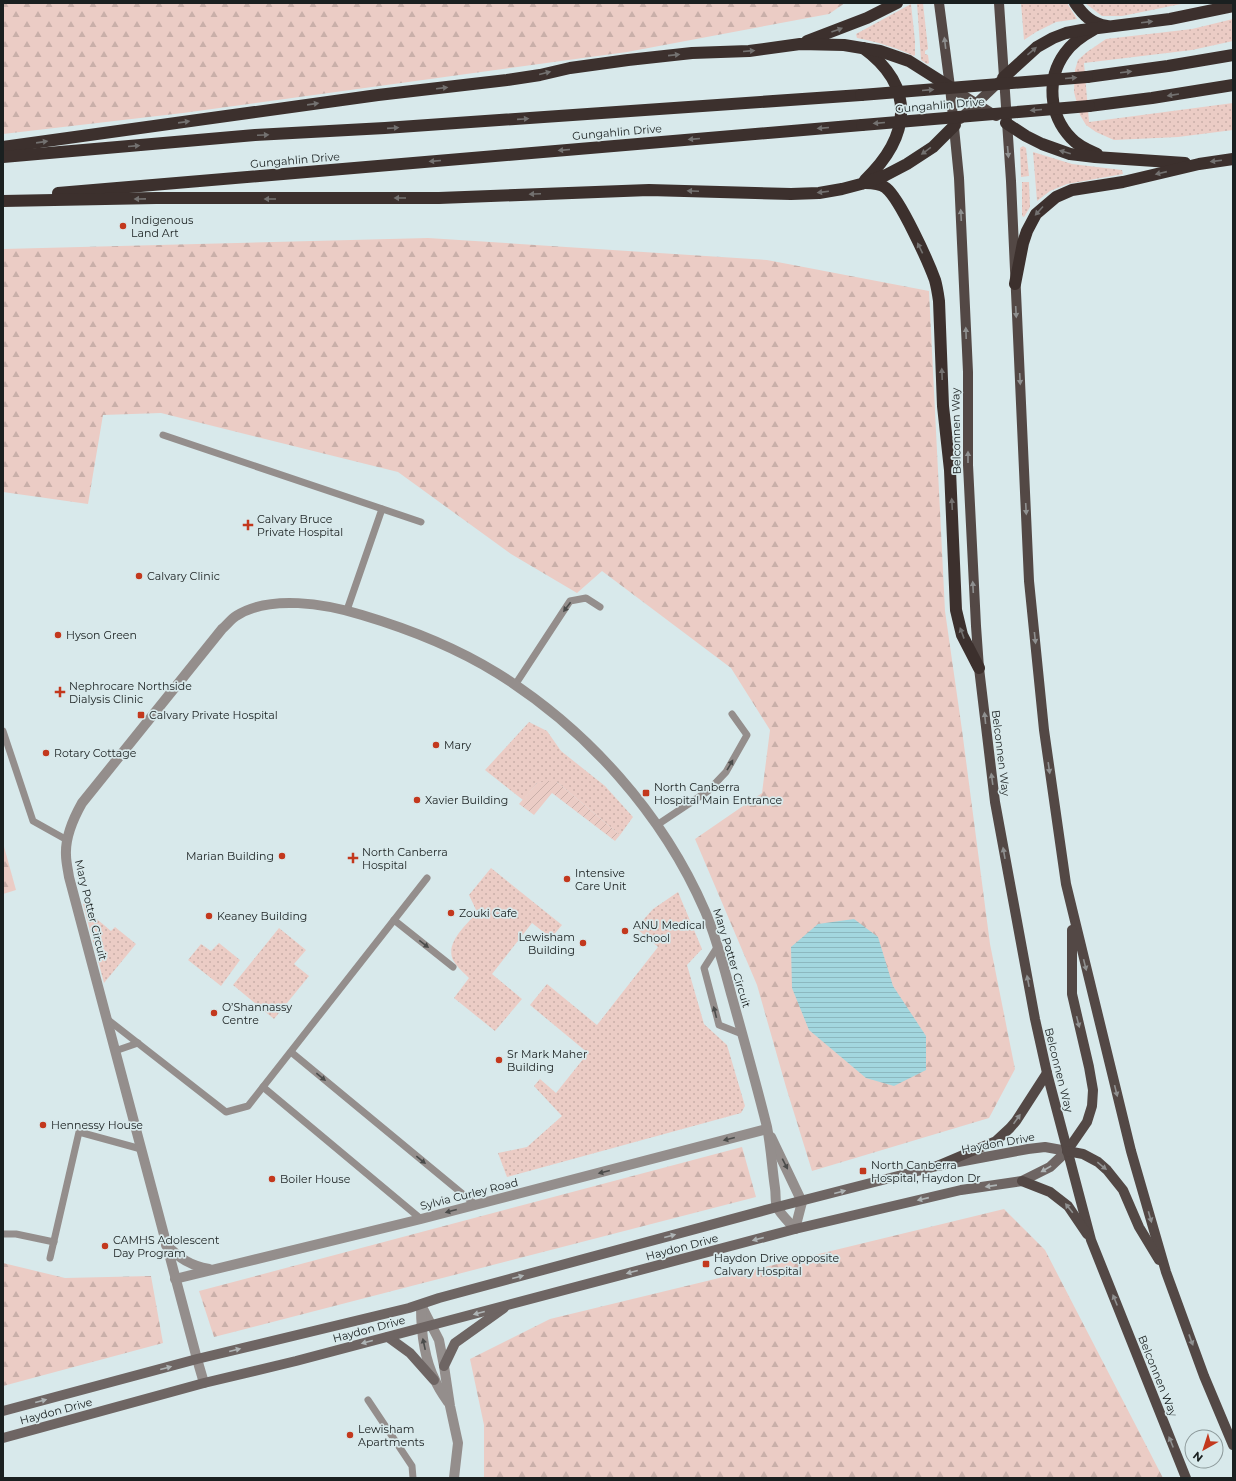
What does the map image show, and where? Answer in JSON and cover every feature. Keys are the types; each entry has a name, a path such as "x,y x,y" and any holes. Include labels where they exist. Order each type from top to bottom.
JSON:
{"highway":[{"path":"800,44 854,24 897,3"},
{"path":"1075,3 1082,13 1090,20 1103,27"},
{"path":"1003,78 1030,53 1053,38 1073,31 1170,19 1233,6"},
{"path":"1103,27 1076,41 1063,56 1054,75 1053,99 1057,116 1071,139 1096,154 1118,158"},
{"path":"3,147 378,95 522,78 570,68 628,60 692,53 749,51 800,44 844,45 884,52 909,61 950,87"},
{"path":"861,47 885,67 892,78 899,94 901,114 899,127 893,145 876,169 861,184"},
{"name":"Gungahlin Drive","path":"3,157 255,136 861,96 1087,77 1168,66 1233,54"},
{"name":"Gungahlin Drive","path":"3,197 1089,106 1233,85"},
{"path":"1006,122 1026,136 1050,148 1082,156 1199,164"},
{"path":"861,184 886,175 920,156 937,143 955,125"},
{"path":"1015,284 1023,243 1027,231 1036,214 1056,197 1072,190 1123,182 1199,164 1233,159"},
{"path":"3,201 156,198 439,198 649,190 797,194 830,191 861,184 879,184 886,188 893,196 927,261 938,290 943,406 952,504 956,610 962,635 979,668"}],"main road":[{"name":"Belconnen Way","path":"939,3 955,125 960,186 968,372 968,465 979,668 995,802 1032,1004 1047,1073 1091,1240 1186,1478"},
{"path":"999,3 1010,181 1029,581 1044,730 1066,884 1072,914 1131,1151 1166,1272 1204,1376 1233,1444"},
{"path":"955,125 1003,78"},
{"path":"950,87 1006,122"},
{"path":"1072,914 1072,994 1093,1090 1092,1106 1087,1122 1067,1151 1083,1154 1098,1162 1124,1190 1139,1227 1166,1272"},
{"path":"937,1166 996,1141 1016,1121 1047,1073"},
{"name":"Haydon Drive","path":"3,1411 197,1359 421,1304 777,1207 802,1202 937,1166 1034,1148 1045,1147 1067,1151"},
{"name":"Haydon Drive","path":"3,1438 204,1383 388,1337 796,1229 961,1190 1022,1181 1050,1167 1067,1151"},
{"path":"1022,1181 1050,1192 1068,1206 1091,1240"},
{"path":"444,1366 455,1344 508,1305"},
{"path":"388,1337 410,1353 434,1380"}],"street":[{"name":"Mary Potter Circuit","path":"204,1383 175,1279 69,877 66,855 67,840 73,820 82,803 222,629 236,616 249,610 269,604 302,603 347,610 400,627 437,642 488,668 542,704 579,736 622,781 657,824 677,853 706,912 718,946 767,1129 777,1207"},
{"name":"Mary Potter Circuit","path":"767,1129 802,1202"},
{"name":"Sylvia Curley Road","path":"175,1279 421,1219 767,1129"},
{"path":"796,1229 802,1202"},
{"path":"777,1207 796,1229"},
{"path":"166,1245 185,1261 196,1266 213,1270"},
{"path":"421,1304 439,1340 444,1366 450,1406 458,1443 454,1478"},
{"path":"421,1304 421,1328 426,1352 434,1380 450,1406"}],"lane":[{"path":"163,435 421,522"},
{"path":"347,610 382,509"},
{"path":"514,685 570,601 586,598 600,607"},
{"path":"657,824 708,791 726,772 747,735 732,714"},
{"path":"3,730 33,821 67,840"},
{"path":"107,1019 226,1112 248,1106 427,878"},
{"path":"394,920 454,968"},
{"path":"718,946 704,968 719,1025 742,1034"},
{"path":"115,1051 138,1042"},
{"path":"290,1052 476,1205"},
{"path":"263,1087 421,1219"},
{"path":"50,1258 78,1132 141,1149"},
{"path":"3,1234 16,1234 54,1242"},
{"path":"368,1400 412,1466 413,1478"}],"green space":[{"path":"3,3 845,3 829,14 627,52 183,113 3,134"},
{"path":"917,3 923,3 928,49 925,51 925,54 928,55 929,63 927,64 921,60"},
{"path":"1021,3 1067,3 1077,19 1056,22 1024,40"},
{"path":"1085,3 1186,3 1122,16 1102,16"},
{"path":"911,4 915,41 914,56 886,45 857,38 856,34"},
{"path":"1233,19 1233,41 1192,50 1084,63 1089,122 1233,103 1233,130 1178,137 1114,140 1096,132 1086,125 1080,115 1074,92 1075,70 1078,60 1087,52 1106,39 1192,29"},
{"path":"1023,146 1026,148 1029,176 1021,177 1020,148"},
{"path":"1033,152 1072,164 1122,170 1123,174 1067,184 1050,191 1037,201"},
{"path":"1022,182 1029,182 1030,207 1024,217 1022,216"},
{"path":"428,238 767,260 929,291 945,611 990,944 1015,1069 989,1118 812,1171 757,985 695,839 762,793 770,730 731,668 602,571 577,593 511,554 398,472 161,413 103,415 88,504 3,492 3,249"},
{"path":"529,722 547,731 561,751 605,786 633,817 620,835 557,782 537,783 523,800 485,770"},
{"path":"548,781 557,782 620,835 615,841 552,793 534,815 519,804 537,783"},
{"path":"3,843 16,890 3,894"},
{"path":"491,868 562,925 551,938 532,923 492,974 522,999 495,1031 454,998 469,978 455,963 451,953 454,940 477,912 469,895"},
{"path":"678,892 702,949 687,965 704,1024 727,1045 745,1106 741,1113 507,1177 498,1153 527,1147 562,1116 534,1086 540,1079 556,1093 588,1053 530,1005 547,984 597,1025 658,947 636,928 653,909"},
{"path":"85,903 94,911 92,915 111,931 115,927 136,944 104,983 83,904"},
{"path":"279,928 306,950 294,964 309,976 274,1019 233,985"},
{"path":"219,943 240,960 221,986 188,960 201,944 211,951"},
{"path":"742,1147 756,1197 214,1337 199,1291"},
{"path":"1004,1209 1045,1250 1163,1478 484,1478 484,1425 470,1359 550,1319"},
{"path":"3,1263 65,1278 151,1276 163,1343 3,1386"}],"water":[{"path":"854,919 878,937 893,986 926,1036 926,1070 894,1086 866,1078 809,1030 792,988 791,947 818,924"}],"place":[{"name":"Indigenous Land Art","path":"123,226"},
{"name":"Calvary Bruce Private Hospital","path":"248,525"},
{"name":"Calvary Clinic","path":"139,576"},
{"name":"Hyson Green","path":"58,635"},
{"name":"Nephrocare Northside Dialysis Clinic","path":"60,692"},
{"name":"Calvary Private Hospital","path":"141,715"},
{"name":"Mary","path":"436,745"},
{"name":"Rotary Cottage","path":"46,753"},
{"name":"North Canberra Hospital Main Entrance","path":"646,793"},
{"name":"Xavier Building","path":"417,800"},
{"name":"Marian Building","path":"282,856"},
{"name":"North Canberra Hospital","path":"353,858"},
{"name":"Intensive Care Unit","path":"567,879"},
{"name":"Zouki Cafe","path":"451,913"},
{"name":"Keaney Building","path":"209,916"},
{"name":"ANU Medical School","path":"625,931"},
{"name":"Lewisham Building","path":"583,943"},
{"name":"O’Shannassy Centre","path":"214,1013"},
{"name":"Sr Mark Maher Building","path":"499,1060"},
{"name":"Hennessy House","path":"43,1125"},
{"name":"North Canberra Hospital, Haydon Dr","path":"863,1171"},
{"name":"Boiler House","path":"272,1179"},
{"name":"CAMHS Adolescent Day Program","path":"105,1246"},
{"name":"Haydon Drive opposite Calvary Hospital","path":"706,1264"},
{"name":"Lewisham Apartments","path":"350,1435"}]}
